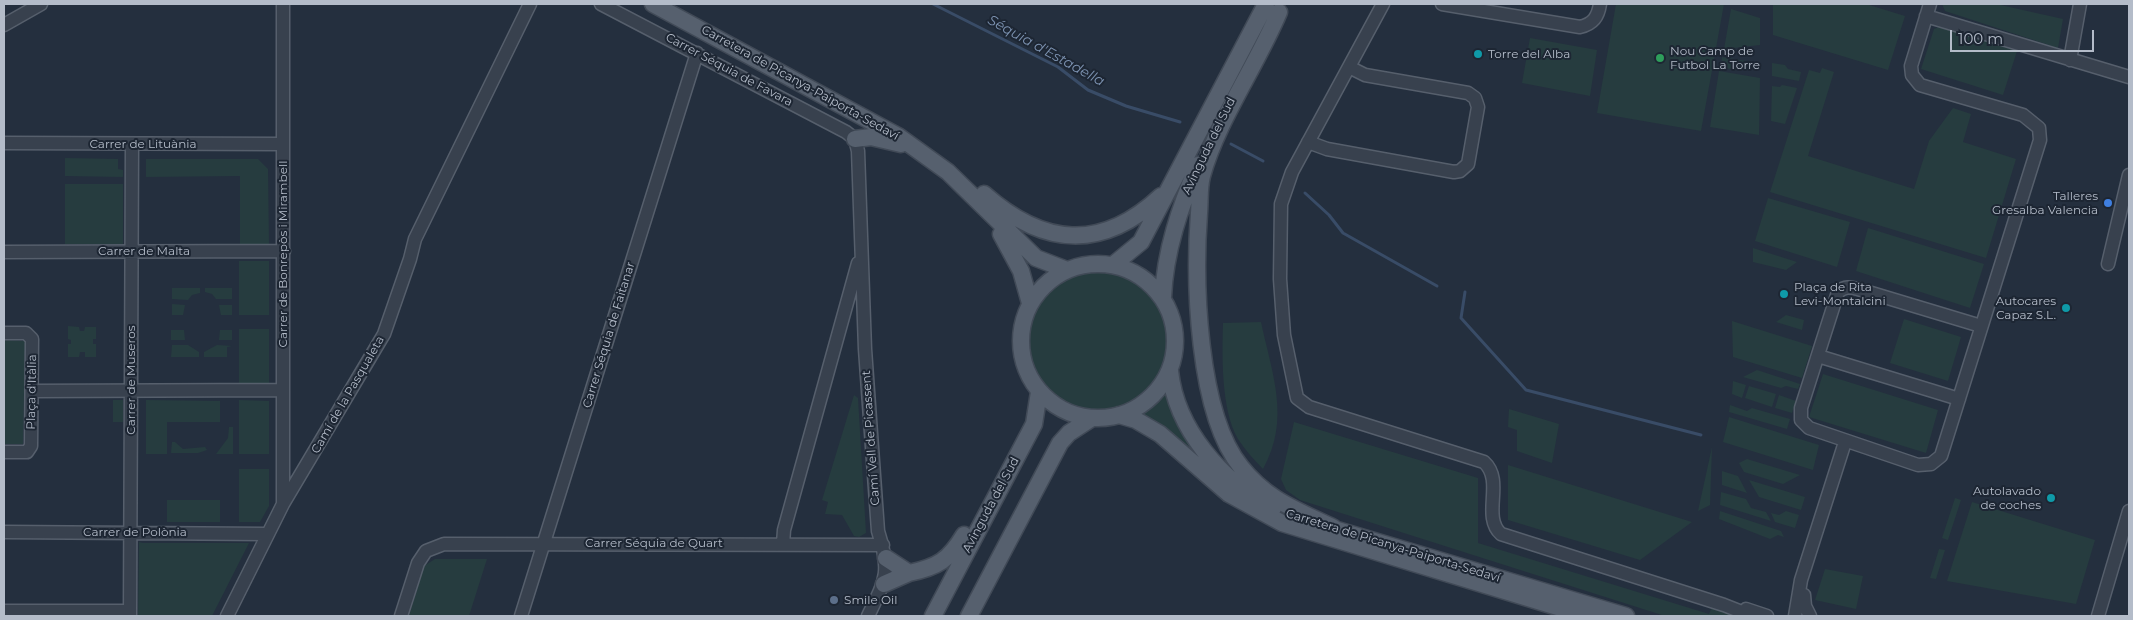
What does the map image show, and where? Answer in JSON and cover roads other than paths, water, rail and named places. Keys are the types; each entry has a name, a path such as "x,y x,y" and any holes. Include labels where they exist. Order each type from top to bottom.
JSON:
{"main road":[{"name":"Carretera de Picanya-Paiporta-Sedaví","path":"653,4 856,111 917,149 948,172 1036,258 1067,270"},
{"path":"1277,6 1267,41 1210,151 1201,178 1196,251 1202,337 1218,424 1239,465 1254,482 1287,507 1334,528"},
{"name":"Avinguda del Sud","path":"1113,265 1141,242 1171,186 1277,6"},
{"name":"Avinguda del Sud","path":"1162,297 1164,273 1181,204 1206,148 1277,6"},
{"path":"854,139 871,137 917,149"},
{"path":"948,172 968,180 1018,220 1050,234 1087,235 1126,223 1148,208 1171,186"},
{"name":"Carretera de Picanya-Paiporta-Sedaví","path":"986,211 1008,244 1021,270 1030,303"},
{"path":"1090,264 1113,265 1132,271 1149,282 1162,297 1173,321 1176,346 1170,372 1159,390 1143,404 1119,415 1092,418 1072,414 1060,408 1039,392 1027,372 1021,349 1022,325 1030,303 1046,283 1067,270 1090,264"},
{"name":"Carretera de Picanya-Paiporta-Sedaví","path":"1170,372 1176,403 1209,456 1233,481 1262,502 1312,523 1626,616"},
{"name":"Avinguda del Sud","path":"933,616 1034,424 1039,392"},
{"name":"Carretera de Picanya-Paiporta-Sedaví","path":"1119,415 1136,420 1160,434 1229,494 1282,523 1587,616"},
{"path":"969,616 1060,443 1069,433 1092,418"},
{"path":"884,584 909,573 939,564 953,554 996,481 1017,456"},
{"path":"884,552 909,573"}],"street":[{"path":"4,25 41,4"},
{"name":"Carrer de Bonrepòs i Mirambell","path":"282,4 284,251 283,504"},
{"name":"Camí de la Pasqualeta","path":"227,616 283,504 384,334 410,260 414,239 530,4"},
{"name":"Carrer Séquia de Favara","path":"601,4 846,132 854,139"},
{"path":"1383,4 1308,142 1287,184 1282,204 1280,279 1284,335 1295,393 1300,402 1309,407 1484,462 1492,473 1493,521 1501,534 1724,605 1752,616"},
{"path":"1442,4 1574,26 1591,23 1596,18 1600,4"},
{"path":"2070,60 2080,4"},
{"path":"1981,326 1850,287 1838,292 1801,408 1801,420 1808,428 1918,465 1931,464 1941,456 2040,140 2039,128 2023,116 1920,85 1912,75 1911,66 1928,10 2070,60 2129,77"},
{"name":"Carrer Séquia de Faitanar","path":"521,616 697,53"},
{"path":"1308,142 1327,149 1454,172 1460,171 1468,164 1478,107 1472,95 1365,75 1349,67"},
{"name":"Camí Vell de Picassent","path":"854,139 858,151 864,318 878,531 884,552 884,584"},
{"name":"Carrer de Lituània","path":"4,143 283,144"},
{"name":"Carrer de Museros","path":"130,614 132,144"},
{"path":"2108,264 2129,176"},
{"name":"Camí Vell de Picassent","path":"783,544 784,530 861,250"},
{"name":"Carrer de Malta","path":"4,252 284,251"},
{"path":"843,314 864,318"},
{"name":"Plaça d'Itàlia","path":"4,333 26,333 32,336 30,449 27,452 4,452"},
{"path":"1818,356 1959,399"},
{"path":"32,391 283,390"},
{"path":"1796,616 1799,587 1846,442"},
{"path":"2098,616 2129,511"},
{"name":"Carrer de Polònia","path":"4,532 267,534"},
{"name":"Carrer Séquia de Quart","path":"401,616 418,563 426,551 444,544 783,544 884,552"},
{"path":"1809,560 1804,598 1806,612 1810,616"},
{"path":"868,616 884,584"},
{"path":"1724,605 1744,608 1767,616"},
{"path":"4,611 130,614"},
{"path":"1800,616 1805,616"}],"waterway":[{"name":"Séquia d'Estadella","path":"933,4 1058,67 1088,90 1126,106 1180,122"},
{"path":"1231,144 1263,161"},
{"path":"1305,193 1329,215 1343,233 1437,286"},
{"path":"1465,292 1461,318 1526,390 1701,435"}],"place":[{"name":"Torre del Alba","path":"1478,54"},
{"name":"Nou Camp de Futbol La Torre","path":"1660,58"},
{"name":"Talleres Gresalba Valencia","path":"2108,203"},
{"name":"Plaça de Rita Levi-Montalcini","path":"1784,294"},
{"name":"Autocares Capaz S.L.","path":"2066,308"},
{"name":"Autolavado de coches","path":"2051,498"},
{"name":"Smile Oil","path":"834,600"}]}
